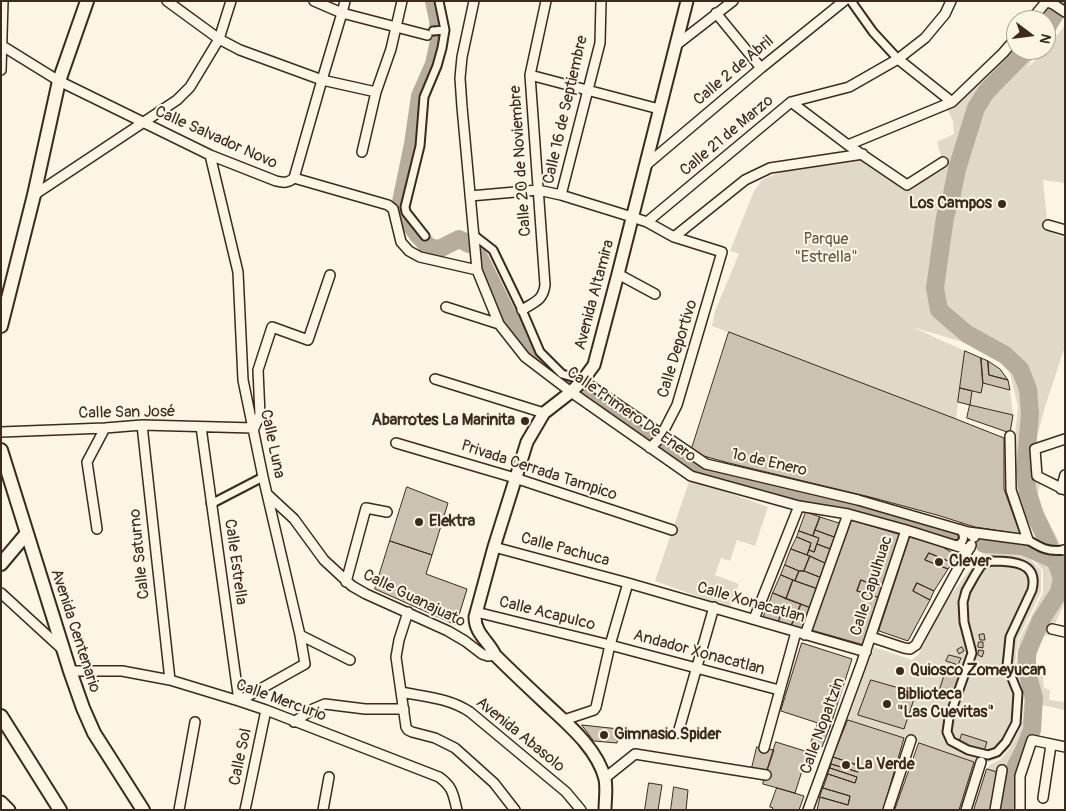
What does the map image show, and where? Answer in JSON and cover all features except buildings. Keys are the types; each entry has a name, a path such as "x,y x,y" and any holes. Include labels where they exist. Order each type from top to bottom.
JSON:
{"main road":[{"path":"1,326 60,81 87,1"},
{"name":"Avenida Centenario","path":"1,450 83,708 94,733 143,810"},
{"path":"1,564 27,533"},
{"path":"1,716 60,810"}],"street":[{"path":"1,70 3,1"},
{"path":"167,1 219,39 240,50 322,80 376,92"},
{"path":"34,195 177,100 190,87 219,39 231,1"},
{"path":"314,1 342,13 396,27 430,33 445,30"},
{"path":"294,178 344,1"},
{"path":"362,152 376,92 391,49 402,1"},
{"path":"424,236 406,212 405,207 420,146 424,97 442,48 445,30 439,1"},
{"name":"Calle Primero De Enero","path":"474,1 460,78 477,270 499,324 525,357 571,392 691,476 799,506 848,514 966,549 970,548"},
{"name":"Calle 20 de Noviembre","path":"522,310 539,299 544,293 545,284 530,75 546,1"},
{"name":"Calle 16 de Septiembre","path":"562,195 600,44 601,1"},
{"name":"Avenida Altamira","path":"605,778 596,758 580,737 495,656 492,648 477,629 475,621 494,547 527,442 544,413 571,392 594,365 687,1"},
{"path":"675,46 734,1"},
{"name":"Calle 2 de Abril","path":"645,166 844,1"},
{"path":"851,1 873,32 898,59 952,102"},
{"name":"Calle 21 de Marzo","path":"647,222 791,102 849,88 898,59 925,38 945,14 951,1"},
{"path":"1048,2 1065,12"},
{"path":"716,13 761,68"},
{"name":"Calle Salvador Novo","path":"1,45 60,81 210,155 282,183 289,182 294,178 388,206 393,209 402,242 409,251 420,257 477,270"},
{"path":"848,144 952,102 1006,51"},
{"path":"530,75 659,109"},
{"path":"791,102 907,185 943,162"},
{"path":"470,196 538,190 562,195 647,222 674,236 745,180 770,168 863,154"},
{"name":"Calle Luna","path":"210,155 238,272 243,380 305,664 240,701"},
{"path":"1048,225 1065,230"},
{"name":"Calle Primero De Enero","path":"474,236 493,250 540,352 562,374 583,380"},
{"name":"Calle Deportivo","path":"652,447 661,436 678,405 722,252 674,236"},
{"path":"618,274 655,294"},
{"path":"254,428 260,415 258,370 272,328 308,340 330,275"},
{"path":"446,307 499,324"},
{"path":"435,379 544,413"},
{"name":"1o de Enero","path":"583,380 661,436 706,464 858,500 971,533 1028,540"},
{"name":"Calle San José","path":"1,432 142,425 254,428"},
{"name":"Calle Saturno","path":"142,425 170,680"},
{"name":"Calle Estrella","path":"201,427 240,701"},
{"path":"97,529 88,462 105,428"},
{"path":"1010,436 1011,490 1028,540 1045,549 1062,550"},
{"path":"1065,439 1035,448 1037,476 1063,490 1065,475"},
{"name":"Privada Cerrada Tampico","path":"396,443 515,478 672,530"},
{"path":"211,504 263,477"},
{"name":"Calle Guanajuato","path":"267,494 294,519 324,560 346,582 361,592 458,636 482,654 495,656"},
{"path":"754,619 799,506"},
{"path":"346,582 366,508 387,512"},
{"path":"764,748 779,690 848,514"},
{"name":"Calle Capulhuac","path":"866,652 906,530"},
{"path":"871,637 904,648 910,649 916,645 970,548 971,533 964,536 961,544 957,545"},
{"name":"Calle Pachuca","path":"494,547 628,583"},
{"path":"992,561 1007,561 1029,568 1033,575 1034,583 1010,637 1007,666 1018,693 1016,723 1006,742 997,752 988,755 968,750 950,741 948,732 955,703 972,653 963,612 963,602 968,586 982,564 992,561"},
{"path":"564,720 594,710 596,707 610,645 628,583"},
{"name":"Calle Xonacatlan","path":"628,583 866,652"},
{"path":"1,593 63,650"},
{"path":"678,733 714,607"},
{"path":"408,612 396,657 406,727 408,730 435,738 455,748 494,783 515,810"},
{"name":"Calle Acapulco","path":"476,612 610,645"},
{"path":"1052,629 1065,632"},
{"path":"300,635 350,660"},
{"name":"Andador Xonacatlan","path":"610,645 779,690"},
{"name":"Calle Nopaltzin","path":"808,810 866,652"},
{"name":"Calle Mercurio","path":"70,671 122,671 170,680 266,710 439,777 448,784 453,793 457,810"},
{"name":"Avenida Abasolo","path":"401,692 446,700 470,712 566,792 581,810"},
{"path":"294,722 313,709 325,704 365,709 404,710"},
{"name":"Calle Sol","path":"245,810 266,710"},
{"path":"179,810 195,722"},
{"path":"888,810 911,740"},
{"path":"1020,810 1020,776 1032,740 1065,747"},
{"path":"1043,798 1052,745"},
{"path":"605,810 605,778 635,754 766,775"},
{"path":"966,810 981,762"},
{"path":"995,810 1002,770"},
{"path":"323,810 329,777"},
{"path":"1,802 10,810"}],"green space":[{"path":"1049,1 1065,1 1065,17 1056,28 1056,10 1040,10"},
{"name":"Parque \"Estrella\"","path":"1065,25 1065,183 1043,180 1048,231 1065,238 1065,346 1037,437 1031,435 1030,457 1040,484 1037,499 1058,540 1060,561 1065,562 1065,602 1050,635 1039,637 1035,667 1042,670 1044,688 1050,690 1049,700 1065,702 1065,710 1042,705 1040,711 1030,716 1026,735 1011,774 1007,810 999,810 1000,799 994,790 997,772 987,769 991,764 1000,760 1010,748 1021,726 1024,705 1023,685 1016,665 1019,640 1043,593 1043,570 1028,555 1021,552 1004,550 982,553 985,546 1023,548 1052,561 1016,491 1015,435 1018,406 1010,374 1003,364 988,353 966,343 912,327 965,351 956,419 712,326 715,311 739,254 730,251 754,191 762,180 799,164 863,154 907,185 943,162 937,142 954,134 953,121 945,105 1006,47 1006,60 1032,60 1026,69 1035,60 1056,60 1056,37"},
{"path":"983,383 1010,390 1013,415 970,405 972,391 981,392"},
{"path":"690,479 768,507 755,546 737,540 730,561 721,558 715,575 739,584 730,608 655,581"},
{"path":"992,551 1009,551 1026,555 1041,570 1041,592 1018,639 1015,665 1021,685 1023,705 1020,725 1009,748 999,758 990,762 974,762 848,720 874,647 912,660 919,654 946,601 982,554"}],"waterway":[{"path":"434,1 438,20 438,46 434,64 420,96 413,144 401,202 402,212 429,247 439,249 459,239 469,244"},
{"path":"1056,12 1062,1"},
{"path":"1010,810 1011,786 1016,766 1032,730 1034,698 1027,672 1027,653 1041,620 1059,592 1062,578 1035,515 1028,493 1025,473 1030,413 1028,389 1020,369 1005,355 967,334 939,310 935,288 945,217 957,169 976,108 986,92 1017,60"},
{"path":"479,257 506,312 541,363 568,382 585,390 657,442 697,474 848,507 966,540"},
{"path":"984,544 1023,546 1055,560"}],"place":[{"name":"Los Campos","path":"1002,204"},
{"name":"Abarrotes La Marinita","path":"525,421"},
{"name":"Elektra","path":"419,522"},
{"name":"Clever","path":"939,562"},
{"name":"Quiosco Zomeyucan","path":"900,671"},
{"name":"Biblioteca \"Las Cuevitas\"","path":"887,704"},
{"name":"Gimnasio Spider","path":"604,735"},
{"name":"La Verde","path":"846,765"}]}
